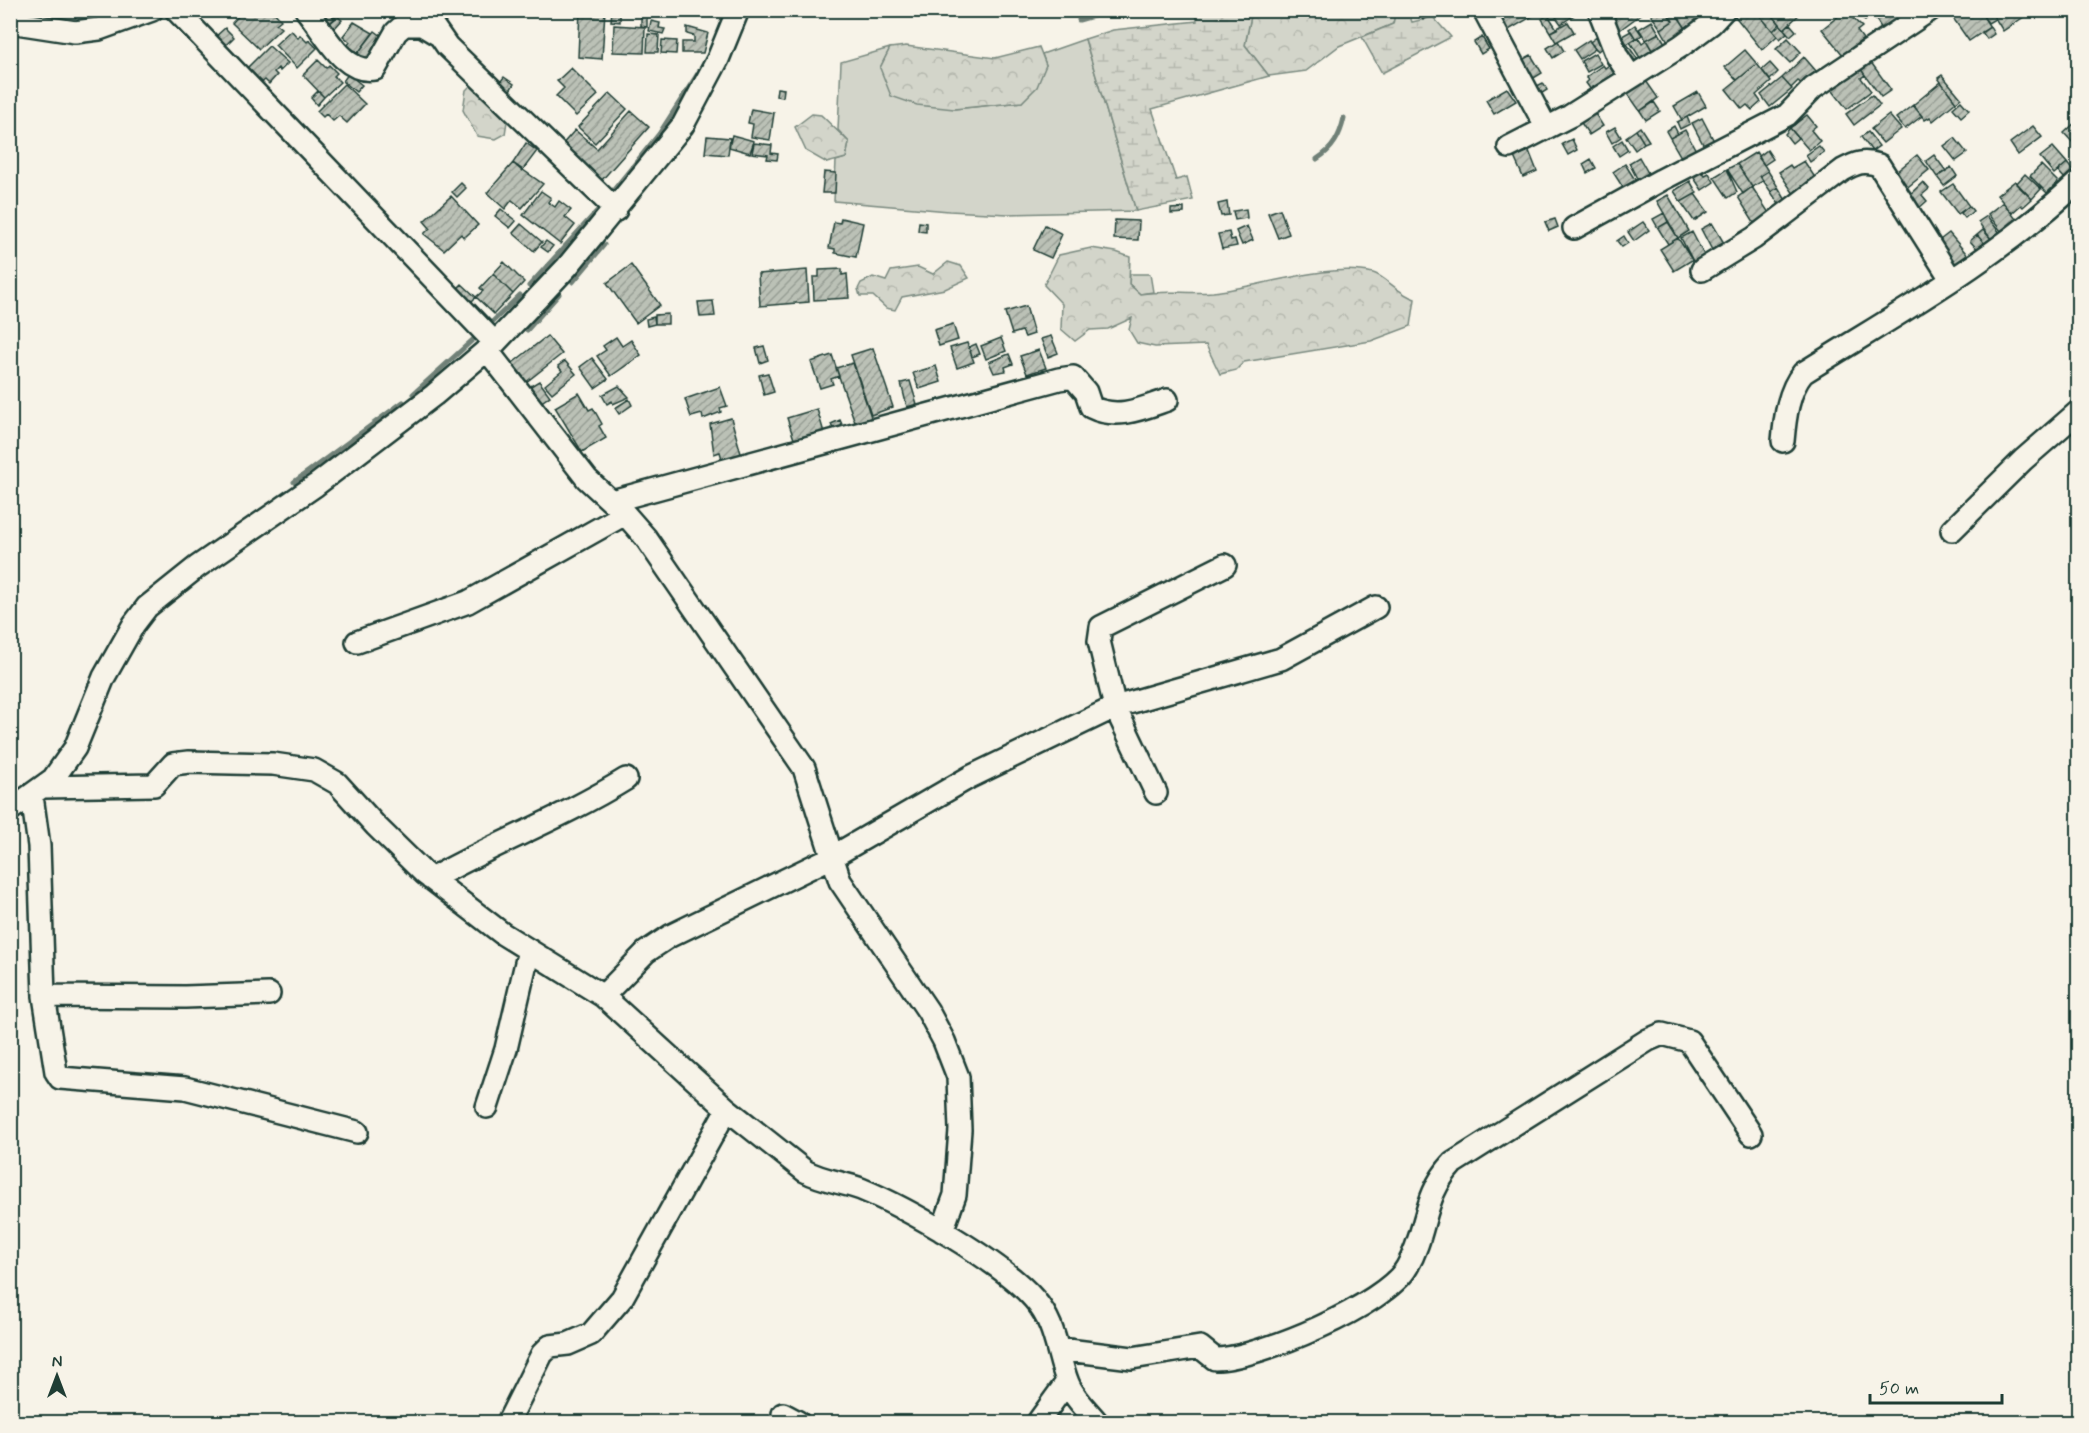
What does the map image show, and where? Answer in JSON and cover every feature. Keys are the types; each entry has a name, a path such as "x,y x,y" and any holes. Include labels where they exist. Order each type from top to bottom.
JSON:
{"street":[{"path":"10,22 75,32 99,30 152,10"},
{"path":"176,10 491,347 587,479 619,507 662,560 804,768 812,787 840,881 933,1021 944,1041 957,1077 959,1159 955,1195 942,1231"},
{"path":"306,10 348,63 364,71 375,69 396,32 404,25 422,26 440,36"},
{"path":"422,10 440,36 616,210"},
{"path":"10,810 38,792 75,748 104,677 134,624 147,607 197,567 316,485 491,347 616,210 683,125 718,59 738,10"},
{"path":"1484,10 1546,128"},
{"path":"1599,10 1617,56 1631,77"},
{"path":"1509,147 1570,116 1681,46 1712,23 1724,10"},
{"path":"1574,228 1787,115 1813,88 1930,10"},
{"path":"1702,270 1754,238 1843,171 1858,162 1868,162 1879,165 1951,279"},
{"path":"1783,441 1785,418 1795,383 1803,373 1951,279 2042,216 2079,182"},
{"path":"357,642 468,602 619,507 1059,379 1073,378 1086,392 1091,407 1106,414 1128,413 1167,400"},
{"path":"1952,530 2014,468 2079,412"},
{"path":"1156,793 1115,707 1099,641 1101,627 1225,565"},
{"path":"603,996 646,952 670,936 832,857 970,777 1115,707 1281,659 1376,607"},
{"path":"38,792 154,785 173,764 189,762 273,764 314,770 337,783 376,826 431,879 503,934 603,996 727,1109 805,1171 818,1178 860,1189 942,1231 1015,1280 1035,1300 1053,1330 1060,1349 1067,1382 1076,1398 1098,1422"},
{"path":"431,879 484,849 582,806 626,779"},
{"path":"38,792 44,996 56,1072 60,1077 66,1080 147,1083 185,1088 357,1132"},
{"path":"487,1107 506,1049 529,950"},
{"path":"44,996 185,997 269,994"},
{"path":"1060,1349 1132,1358 1160,1356 1191,1347 1200,1347 1215,1359 1227,1359 1288,1340 1342,1318 1394,1283 1407,1269 1422,1229 1431,1193 1440,1177 1453,1163 1638,1046 1662,1035 1689,1041 1751,1134"},
{"path":"508,1422 542,1354 550,1346 568,1344 591,1334 634,1281 727,1109"},
{"path":"1038,1422 1067,1382"}],"green space":[{"path":"1396,10 1408,11 1412,22 1433,17 1451,37 1382,73 1362,37 1393,24"},
{"path":"1196,11 1252,11 1245,45 1269,76 1152,109 1176,180 1187,177 1193,200 1136,211 1085,39 1113,30 1197,21"},
{"path":"1252,11 1396,11 1393,24 1339,46 1306,71 1269,76 1245,45"},
{"path":"1085,39 1136,211 1008,214 834,201 836,161 846,158 849,142 838,130 841,62 890,48 880,68 954,109 1022,102 1046,65 1042,54"},
{"path":"906,46 995,58 1039,47 1046,65 1037,87 1022,102 954,109 917,105 891,96 880,68 890,48"},
{"path":"474,82 508,115 505,134 496,139 477,136 463,110 466,90"},
{"path":"812,114 821,115 849,142 846,158 827,163 806,151 795,127"},
{"path":"1091,248 1130,257 1129,284 1140,294 1213,292 1294,276 1336,271 1355,270 1373,273 1415,299 1411,326 1371,341 1244,362 1236,370 1220,374 1206,345 1155,347 1137,343 1129,330 1132,318 1108,329 1090,330 1075,341 1061,329 1062,304 1044,285 1059,255"},
{"path":"948,262 961,266 969,278 945,289 902,297 895,310 886,308 873,296 860,296 858,289 861,283 873,277 886,281 891,271 918,267 933,274"},
{"path":"1130,274 1150,274 1153,292 1140,294 1129,284"}],"building":[{"path":"244,10 272,10 281,20 276,24 281,28 259,49 232,23"},
{"path":"314,10 327,10 335,19 328,25"},
{"path":"580,10 605,10 602,59 578,57"},
{"path":"612,10 620,10 620,22 611,21"},
{"path":"1418,10 1441,10 1423,20"},
{"path":"1512,10 1530,10 1533,16 1507,31 1500,17"},
{"path":"1551,10 1571,10 1574,15 1561,24"},
{"path":"1623,10 1644,12 1617,32 1609,21"},
{"path":"1658,10 1666,10 1673,21 1661,29 1651,15"},
{"path":"1674,10 1699,10 1706,20 1689,33"},
{"path":"1730,10 1755,10 1777,36 1762,50"},
{"path":"1755,10 1768,10 1780,24 1773,31"},
{"path":"1768,10 1804,10 1784,29"},
{"path":"1855,10 1870,10 1873,14 1865,21"},
{"path":"1888,10 1898,21 1883,31 1875,18"},
{"path":"1964,10 1979,10 1990,27 1969,41 1953,18"},
{"path":"1979,10 1990,10 1995,19 1988,23"},
{"path":"1990,10 2034,10 2003,31"},
{"path":"1845,11 1862,27 1857,31 1863,39 1843,55 1822,29"},
{"path":"1675,12 1689,33 1670,45 1661,29 1673,21 1669,16"},
{"path":"1548,15 1557,29 1550,32 1542,19"},
{"path":"337,16 342,20 333,30 328,25"},
{"path":"641,16 647,16 647,27 641,26"},
{"path":"651,21 660,23 659,28 665,29 663,34 649,31"},
{"path":"1652,21 1659,33 1646,40 1639,29"},
{"path":"354,22 373,33 358,53 348,45 350,42 343,36"},
{"path":"1568,22 1574,32 1556,42 1550,32"},
{"path":"1780,24 1787,33 1780,39 1773,31"},
{"path":"1790,24 1796,31 1790,36 1784,29"},
{"path":"614,25 645,27 644,53 613,52"},
{"path":"1635,25 1642,35 1636,39 1629,29"},
{"path":"687,27 708,33 703,53 682,53 682,42 694,42 694,36 687,34"},
{"path":"1990,27 1994,34 1987,39 1982,32"},
{"path":"225,28 234,37 224,47 214,38"},
{"path":"291,30 298,38 300,35 317,48 297,68 275,45"},
{"path":"375,31 387,40 367,66 355,57"},
{"path":"1631,31 1636,39 1627,44 1622,36"},
{"path":"1659,33 1668,48 1655,55 1646,40"},
{"path":"648,34 659,35 658,52 647,52"},
{"path":"1598,36 1605,45 1598,51 1590,42"},
{"path":"1482,37 1489,49 1481,54 1474,42"},
{"path":"1638,37 1642,43 1646,40 1654,54 1642,61 1630,42"},
{"path":"1788,38 1801,52 1790,63 1776,49"},
{"path":"662,40 677,41 676,54 661,53"},
{"path":"1589,40 1595,49 1580,59 1574,50"},
{"path":"1558,41 1564,51 1553,58 1547,48"},
{"path":"1627,44 1641,64 1631,70 1617,50"},
{"path":"269,46 288,63 280,71 278,68 274,72 277,75 269,84 265,80 260,84 245,70"},
{"path":"1745,50 1757,64 1737,80 1725,67"},
{"path":"1595,53 1601,64 1587,72 1581,61"},
{"path":"1531,55 1542,73 1529,81 1518,62"},
{"path":"1804,57 1816,71 1802,84 1798,81 1791,88 1782,78"},
{"path":"318,60 326,68 329,65 337,73 334,76 340,82 324,97 303,75"},
{"path":"1615,61 1622,77 1602,86 1600,84 1591,90 1586,83 1589,80 1586,77 1603,65 1605,68"},
{"path":"1870,61 1891,90 1881,97 1860,68"},
{"path":"1770,63 1778,72 1770,80 1762,70"},
{"path":"1757,64 1771,82 1756,95 1761,102 1752,110 1747,105 1742,109 1726,89"},
{"path":"1857,64 1865,75 1861,78 1871,91 1847,109 1829,86"},
{"path":"571,68 598,95 576,116 556,96 564,88 557,81"},
{"path":"348,74 362,85 356,92 343,81"},
{"path":"1942,75 1961,98 1956,102 1938,78"},
{"path":"504,77 514,84 509,92 498,85"},
{"path":"1644,78 1658,98 1640,111 1626,91"},
{"path":"1782,78 1792,89 1770,107 1761,95"},
{"path":"1941,82 1956,102 1933,121 1930,117 1925,120 1913,105"},
{"path":"1543,83 1547,90 1536,97 1531,89"},
{"path":"344,84 365,104 347,123 339,116 333,121 326,114 323,117 317,111"},
{"path":"777,88 784,89 783,97 776,96"},
{"path":"1507,88 1516,101 1494,114 1486,100"},
{"path":"318,91 324,97 317,105 311,98"},
{"path":"1698,92 1706,106 1682,120 1674,106"},
{"path":"610,93 627,109 595,143 578,127"},
{"path":"1872,95 1880,105 1854,125 1846,114"},
{"path":"1961,101 1969,110 1961,117 1953,108"},
{"path":"1654,102 1660,111 1646,120 1640,111"},
{"path":"1913,105 1922,116 1905,129 1896,118"},
{"path":"751,109 774,113 770,140 751,137 753,124 748,123"},
{"path":"1592,109 1603,126 1589,135 1578,118"},
{"path":"631,111 649,127 601,181 561,146 575,130 597,149"},
{"path":"1807,115 1816,126 1811,130 1820,141 1809,150 1790,128"},
{"path":"1889,115 1901,129 1883,143 1871,129"},
{"path":"1687,117 1690,124 1680,129 1677,122"},
{"path":"1702,118 1715,143 1705,148 1692,123"},
{"path":"2078,120 2078,140 2074,144 2064,133"},
{"path":"1674,126 1678,134 1670,138 1666,131"},
{"path":"2033,126 2042,137 2018,155 2010,143"},
{"path":"1615,127 1621,137 1612,143 1606,132"},
{"path":"1640,127 1649,141 1644,143 1636,130"},
{"path":"1790,128 1798,138 1792,143 1785,134"},
{"path":"1636,130 1644,143 1635,150 1626,137"},
{"path":"1685,130 1699,156 1685,164 1670,138"},
{"path":"1868,132 1879,146 1872,151 1861,137"},
{"path":"732,135 754,141 750,153 729,147"},
{"path":"707,136 730,138 728,155 705,153"},
{"path":"1955,138 1967,153 1956,161 1944,146"},
{"path":"1572,139 1577,150 1568,155 1562,144"},
{"path":"1622,140 1628,150 1619,156 1613,146"},
{"path":"526,143 537,151 522,171 513,163"},
{"path":"754,143 772,145 771,153 778,154 777,160 767,159 768,155 752,153"},
{"path":"1819,146 1824,152 1810,162 1806,155"},
{"path":"2053,147 2067,163 2054,174 2040,157"},
{"path":"1767,150 1773,159 1764,165 1758,157"},
{"path":"1529,151 1537,171 1523,177 1514,157"},
{"path":"1756,152 1768,171 1760,176 1763,181 1752,187 1737,164"},
{"path":"1917,155 1929,170 1904,190 1892,175"},
{"path":"1934,155 1946,171 1937,177 1926,161"},
{"path":"1639,157 1652,180 1641,186 1629,163"},
{"path":"1591,159 1596,168 1587,173 1583,164"},
{"path":"1804,161 1816,179 1794,194 1779,172 1790,165 1792,168"},
{"path":"513,163 543,184 522,208 512,200 505,209 487,193"},
{"path":"2067,163 2073,171 2065,179 2058,171"},
{"path":"1625,164 1639,186 1627,194 1613,172"},
{"path":"1737,164 1752,187 1743,194 1727,169"},
{"path":"2041,165 2058,182 2047,193 2030,176"},
{"path":"1951,167 1957,176 1944,186 1937,177"},
{"path":"1727,169 1737,192 1728,198 1714,177"},
{"path":"1701,170 1705,175 1709,173 1714,182 1702,190 1692,175"},
{"path":"1768,171 1778,187 1771,192 1760,176"},
{"path":"824,172 836,173 835,193 822,193"},
{"path":"2025,174 2041,189 2032,199 2016,184"},
{"path":"1690,181 1697,193 1681,202 1674,191"},
{"path":"2015,181 2032,199 2012,213 1997,195"},
{"path":"1923,182 1929,189 1922,195 1927,201 1918,209 1907,197"},
{"path":"461,183 466,188 457,197 452,192"},
{"path":"1953,184 1969,206 1958,214 1941,192"},
{"path":"1752,187 1769,213 1754,223 1738,197"},
{"path":"1778,187 1787,202 1780,206 1771,192"},
{"path":"541,191 551,198 548,202 555,207 559,201 571,210 565,217 575,225 560,244 523,215"},
{"path":"1695,194 1708,212 1694,221 1681,202"},
{"path":"1668,195 1689,231 1678,238 1657,201"},
{"path":"451,196 478,225 464,238 461,234 444,250 424,234 430,228 424,221"},
{"path":"1227,202 1229,215 1221,216 1218,204"},
{"path":"2003,202 2016,219 2001,231 1988,214"},
{"path":"1969,206 1973,211 1965,218 1961,213"},
{"path":"1184,208 1184,213 1171,214 1171,209"},
{"path":"501,209 516,221 510,228 495,216"},
{"path":"1246,209 1247,218 1235,220 1233,211"},
{"path":"1280,209 1289,234 1278,238 1268,213"},
{"path":"1664,213 1668,222 1658,228 1653,219"},
{"path":"1987,216 2000,233 1992,240 1978,222"},
{"path":"841,218 863,223 856,257 835,253 835,249 829,248 834,222 840,223"},
{"path":"1555,219 1558,227 1549,231 1545,222"},
{"path":"1115,220 1139,221 1138,240 1114,239"},
{"path":"919,222 926,223 926,232 918,231"},
{"path":"1643,222 1649,230 1634,241 1628,232"},
{"path":"1668,222 1678,238 1668,244 1658,228"},
{"path":"1712,223 1724,243 1712,250 1701,229"},
{"path":"521,224 542,242 534,251 513,233"},
{"path":"1045,225 1062,234 1051,258 1033,250"},
{"path":"1247,226 1253,240 1242,245 1236,231"},
{"path":"1983,230 1992,240 1986,245 1977,235"},
{"path":"1229,232 1231,240 1235,239 1237,246 1222,249 1218,234"},
{"path":"1692,232 1706,259 1695,265 1681,238"},
{"path":"1949,233 1970,258 1957,268 1936,243"},
{"path":"1977,235 1986,245 1979,251 1970,241"},
{"path":"1624,236 1628,243 1622,247 1617,241"},
{"path":"1678,238 1692,260 1674,271 1660,249"},
{"path":"546,241 553,246 548,252 541,247"},
{"path":"504,262 524,282 513,294 493,274"},
{"path":"631,265 660,305 636,323 607,283"},
{"path":"842,269 842,275 847,274 849,298 814,300 813,277 819,277 819,270"},
{"path":"807,270 809,302 760,306 758,274"},
{"path":"493,274 513,294 494,314 476,297 483,291 480,288"},
{"path":"462,284 476,297 471,302 457,289"},
{"path":"713,301 715,316 700,317 698,302"},
{"path":"1026,306 1034,334 1025,337 1022,331 1012,334 1005,312"},
{"path":"668,314 668,324 655,324 655,315"},
{"path":"654,317 655,324 647,326 646,319"},
{"path":"953,324 958,340 939,346 934,330"},
{"path":"547,336 562,354 525,383 510,365"},
{"path":"1051,336 1058,353 1048,357 1041,339"},
{"path":"616,337 622,346 631,340 641,355 611,376 597,356 606,350 603,346"},
{"path":"1001,338 1006,351 986,359 981,346"},
{"path":"967,343 974,362 957,368 950,348"},
{"path":"976,344 980,354 972,357 969,347"},
{"path":"764,346 768,360 760,363 756,348"},
{"path":"873,348 893,407 871,415 851,355"},
{"path":"1039,350 1046,368 1027,374 1020,356"},
{"path":"1009,354 1013,364 1005,367 1006,371 994,373 989,362"},
{"path":"832,355 839,376 831,379 833,384 820,388 811,362"},
{"path":"592,358 608,379 595,388 580,367"},
{"path":"565,361 576,374 552,393 545,385 562,371 558,366"},
{"path":"853,363 872,420 856,425 836,368"},
{"path":"936,366 941,382 919,389 913,373"},
{"path":"768,373 774,392 764,395 759,375"},
{"path":"539,381 550,396 540,403 529,387"},
{"path":"910,381 917,404 907,407 901,383"},
{"path":"619,386 629,397 613,404 612,401 607,404 602,395"},
{"path":"720,387 727,406 720,408 721,412 703,419 702,414 691,417 685,399"},
{"path":"579,393 589,410 593,408 602,424 599,426 606,438 582,452 555,407"},
{"path":"629,399 632,405 619,414 615,408"},
{"path":"817,409 825,436 796,445 787,418"},
{"path":"731,418 742,457 723,462 720,452 714,454 710,424"},
{"path":"840,420 844,429 834,432 831,424"}],"waterway":[{"path":"1079,20 1114,10"},
{"path":"612,192 659,134 704,64"},
{"path":"1317,159 1335,142 1344,118"},
{"path":"529,286 599,209"},
{"path":"573,282 604,245"},
{"path":"527,330 559,294"},
{"path":"487,327 520,295"},
{"path":"413,394 477,336"},
{"path":"294,482 403,402"}]}
